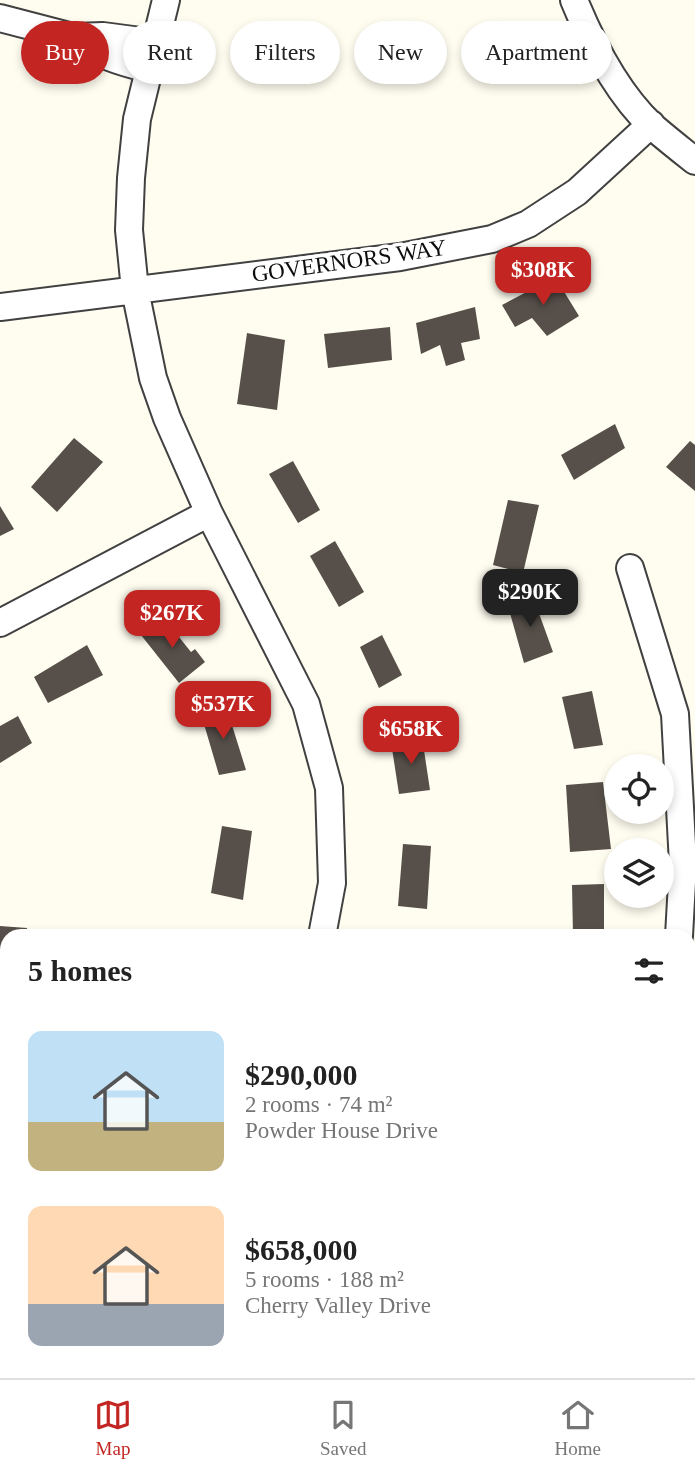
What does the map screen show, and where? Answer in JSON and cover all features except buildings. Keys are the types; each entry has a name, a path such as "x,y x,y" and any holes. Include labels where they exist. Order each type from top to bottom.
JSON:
{"street":[{"path":"161,21 166,0"},
{"path":"574,0 590,40 624,92 650,124 695,161"},
{"path":"0,18 21,23"},
{"path":"145,84 137,119 129,230 135,290 153,378 167,418 209,513 306,704 329,788 332,883 323,929"},
{"name":"GOVERNORS WAY","path":"0,307 400,257 492,239 528,224 577,192 650,124"},
{"path":"0,623 209,513"},
{"path":"630,568 685,711 679,929"}]}
